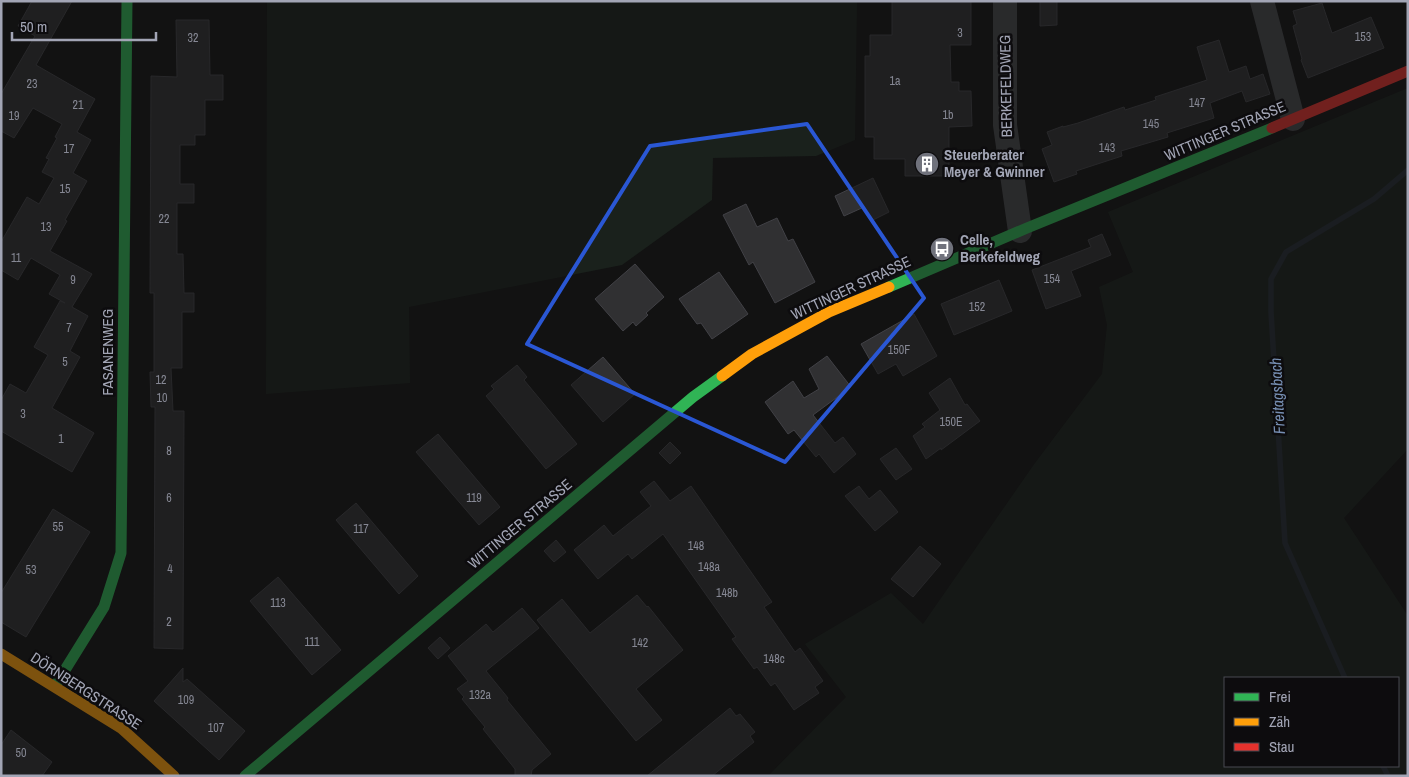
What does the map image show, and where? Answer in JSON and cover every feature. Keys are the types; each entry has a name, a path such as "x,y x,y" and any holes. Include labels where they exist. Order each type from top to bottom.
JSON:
{"main road":[{"name":"FASANENWEG","path":"55,686 104,607 121,553 127,1"},
{"name":"WITTINGER STRASSE","path":"245,776 693,397 752,354 829,312 1020,230 1174,169 1408,71"},
{"name":"DÖRNBERGSTRASSE","path":"1,654 121,728 174,776"}],"street":[{"name":"BERKEFELDWEG","path":"1004,1 1005,125 1020,230"},
{"path":"1262,1 1293,119"}],"highlighted area":[{"path":"807,124 924,298 785,462 527,344 650,146"}],"shaded area":[{"path":"267,1 857,1 855,140 816,156 713,158 712,200 622,265 409,307 410,383 266,394"},
{"path":"1408,88 1408,449 1344,518 1408,616 1408,776 768,776 846,697 805,644 891,593 923,624 1035,463 1102,374 1107,325 1099,287 1133,272 1108,212"}],"building":[{"path":"32,1 72,1 36,65 95,99 77,132 91,140 73,173 87,181 50,251 92,274 72,307 88,316 70,351 80,357 52,408 94,433 72,472 1,431 1,400 10,384 26,393 48,355 34,347 60,301 65,303 49,294 60,275 31,258 18,280 1,270 1,242 27,197 39,204 54,178 42,172 49,159 46,158 62,124 33,108 14,138 1,131 1,94 35,36 18,26"},
{"path":"892,1 971,1 971,45 950,45 951,82 959,82 959,91 971,91 972,126 949,127 949,176 905,176 905,159 874,159 874,137 865,137 865,56 870,56 870,35 892,35"},
{"path":"1040,1 1057,1 1057,25 1040,26"},
{"path":"1322,3 1332,33 1371,17 1384,48 1308,78 1301,60 1293,26 1297,24 1293,11"},
{"path":"176,20 209,20 210,75 223,75 223,100 205,100 205,135 195,135 195,145 180,145 180,184 194,184 194,203 177,203 177,254 183,254 184,293 194,293 194,312 182,312 182,368 171,368 173,411 184,411 183,649 154,648 155,407 151,407 150,372 154,372 154,293 150,293 151,76 177,77"},
{"path":"1219,40 1229,72 1246,66 1250,79 1263,74 1270,94 1246,102 1242,91 1210,103 1214,118 1167,133 1168,137 1121,151 1122,156 1076,171 1077,174 1054,182 1042,149 1052,145 1047,132 1124,107 1125,110 1156,100 1155,97 1207,80 1197,47"},
{"path":"873,178 889,212 871,221 864,207 844,216 835,196"},
{"path":"746,204 757,227 777,218 788,241 793,239 815,282 775,303 753,262 749,265 723,215"},
{"path":"1102,234 1111,255 1071,271 1081,296 1046,309 1032,270 1091,247 1088,240"},
{"path":"635,264 664,297 646,313 648,315 636,326 633,322 623,331 595,299"},
{"path":"719,272 748,314 712,339 701,323 697,324 679,299"},
{"path":"999,280 1012,311 954,335 941,304"},
{"path":"914,314 937,356 903,376 896,364 878,374 861,344"},
{"path":"827,356 851,387 813,415 835,443 843,437 856,454 834,473 819,454 816,457 794,430 788,434 765,402 793,381 804,398 819,389 809,369"},
{"path":"603,357 635,394 603,422 571,385"},
{"path":"517,365 527,377 524,380 577,444 546,469 486,396 494,389 491,386"},
{"path":"950,378 965,405 967,404 980,421 926,459 913,436 925,427 922,424 940,410 929,393"},
{"path":"438,434 500,507 479,525 416,452"},
{"path":"670,442 681,453 670,464 659,453"},
{"path":"896,448 912,469 896,480 880,459"},
{"path":"654,481 670,501 691,486 772,602 764,607 795,652 800,648 823,681 815,687 819,693 794,710 775,683 771,686 757,667 754,669 732,639 736,637 663,534 632,559 628,554 598,579 574,550 604,525 613,536 651,506 640,492"},
{"path":"859,486 869,499 880,490 898,512 875,531 845,496"},
{"path":"356,503 418,576 399,594 336,520"},
{"path":"53,509 90,532 26,637 1,622 1,593"},
{"path":"556,540 566,552 554,562 544,551"},
{"path":"920,546 941,564 913,597 891,579"},
{"path":"278,577 341,650 312,675 250,601"},
{"path":"637,595 683,650 636,689 662,720 636,741 537,620 562,599 590,633"},
{"path":"522,608 539,628 486,671 551,754 532,770 531,776 515,776 515,769 462,699 464,697 457,689 468,681 448,656 486,624 493,632"},
{"path":"440,637 450,648 438,659 428,648"},
{"path":"183,668 183,682 187,679 245,731 219,760 154,701"},
{"path":"730,708 736,716 740,714 755,732 750,736 754,742 712,776 647,776"},
{"path":"11,730 52,762 42,776 1,776 1,745"}],"waterway":[{"name":"Freitagsbach","path":"1345,677 1285,543 1271,312 1271,279 1286,252 1374,199 1408,170"},
{"name":"Freitagsbach","path":"1384,767 1388,776"}],"traffic: fast":[{"path":"55,686 104,607 121,553 127,1"},
{"path":"889,287 1027,228 1272,128"},
{"path":"245,776 693,397 722,376"}],"traffic: slow":[{"path":"722,376 752,354 829,312 889,287"},
{"path":"1,654 121,728 174,776"}],"traffic: jam":[{"path":"1272,128 1408,71"}],"place":[{"name":"Steuerberater Meyer & Gwinner","path":"927,164"},
{"name":"Celle, Berkefeldweg","path":"942,249"}]}
